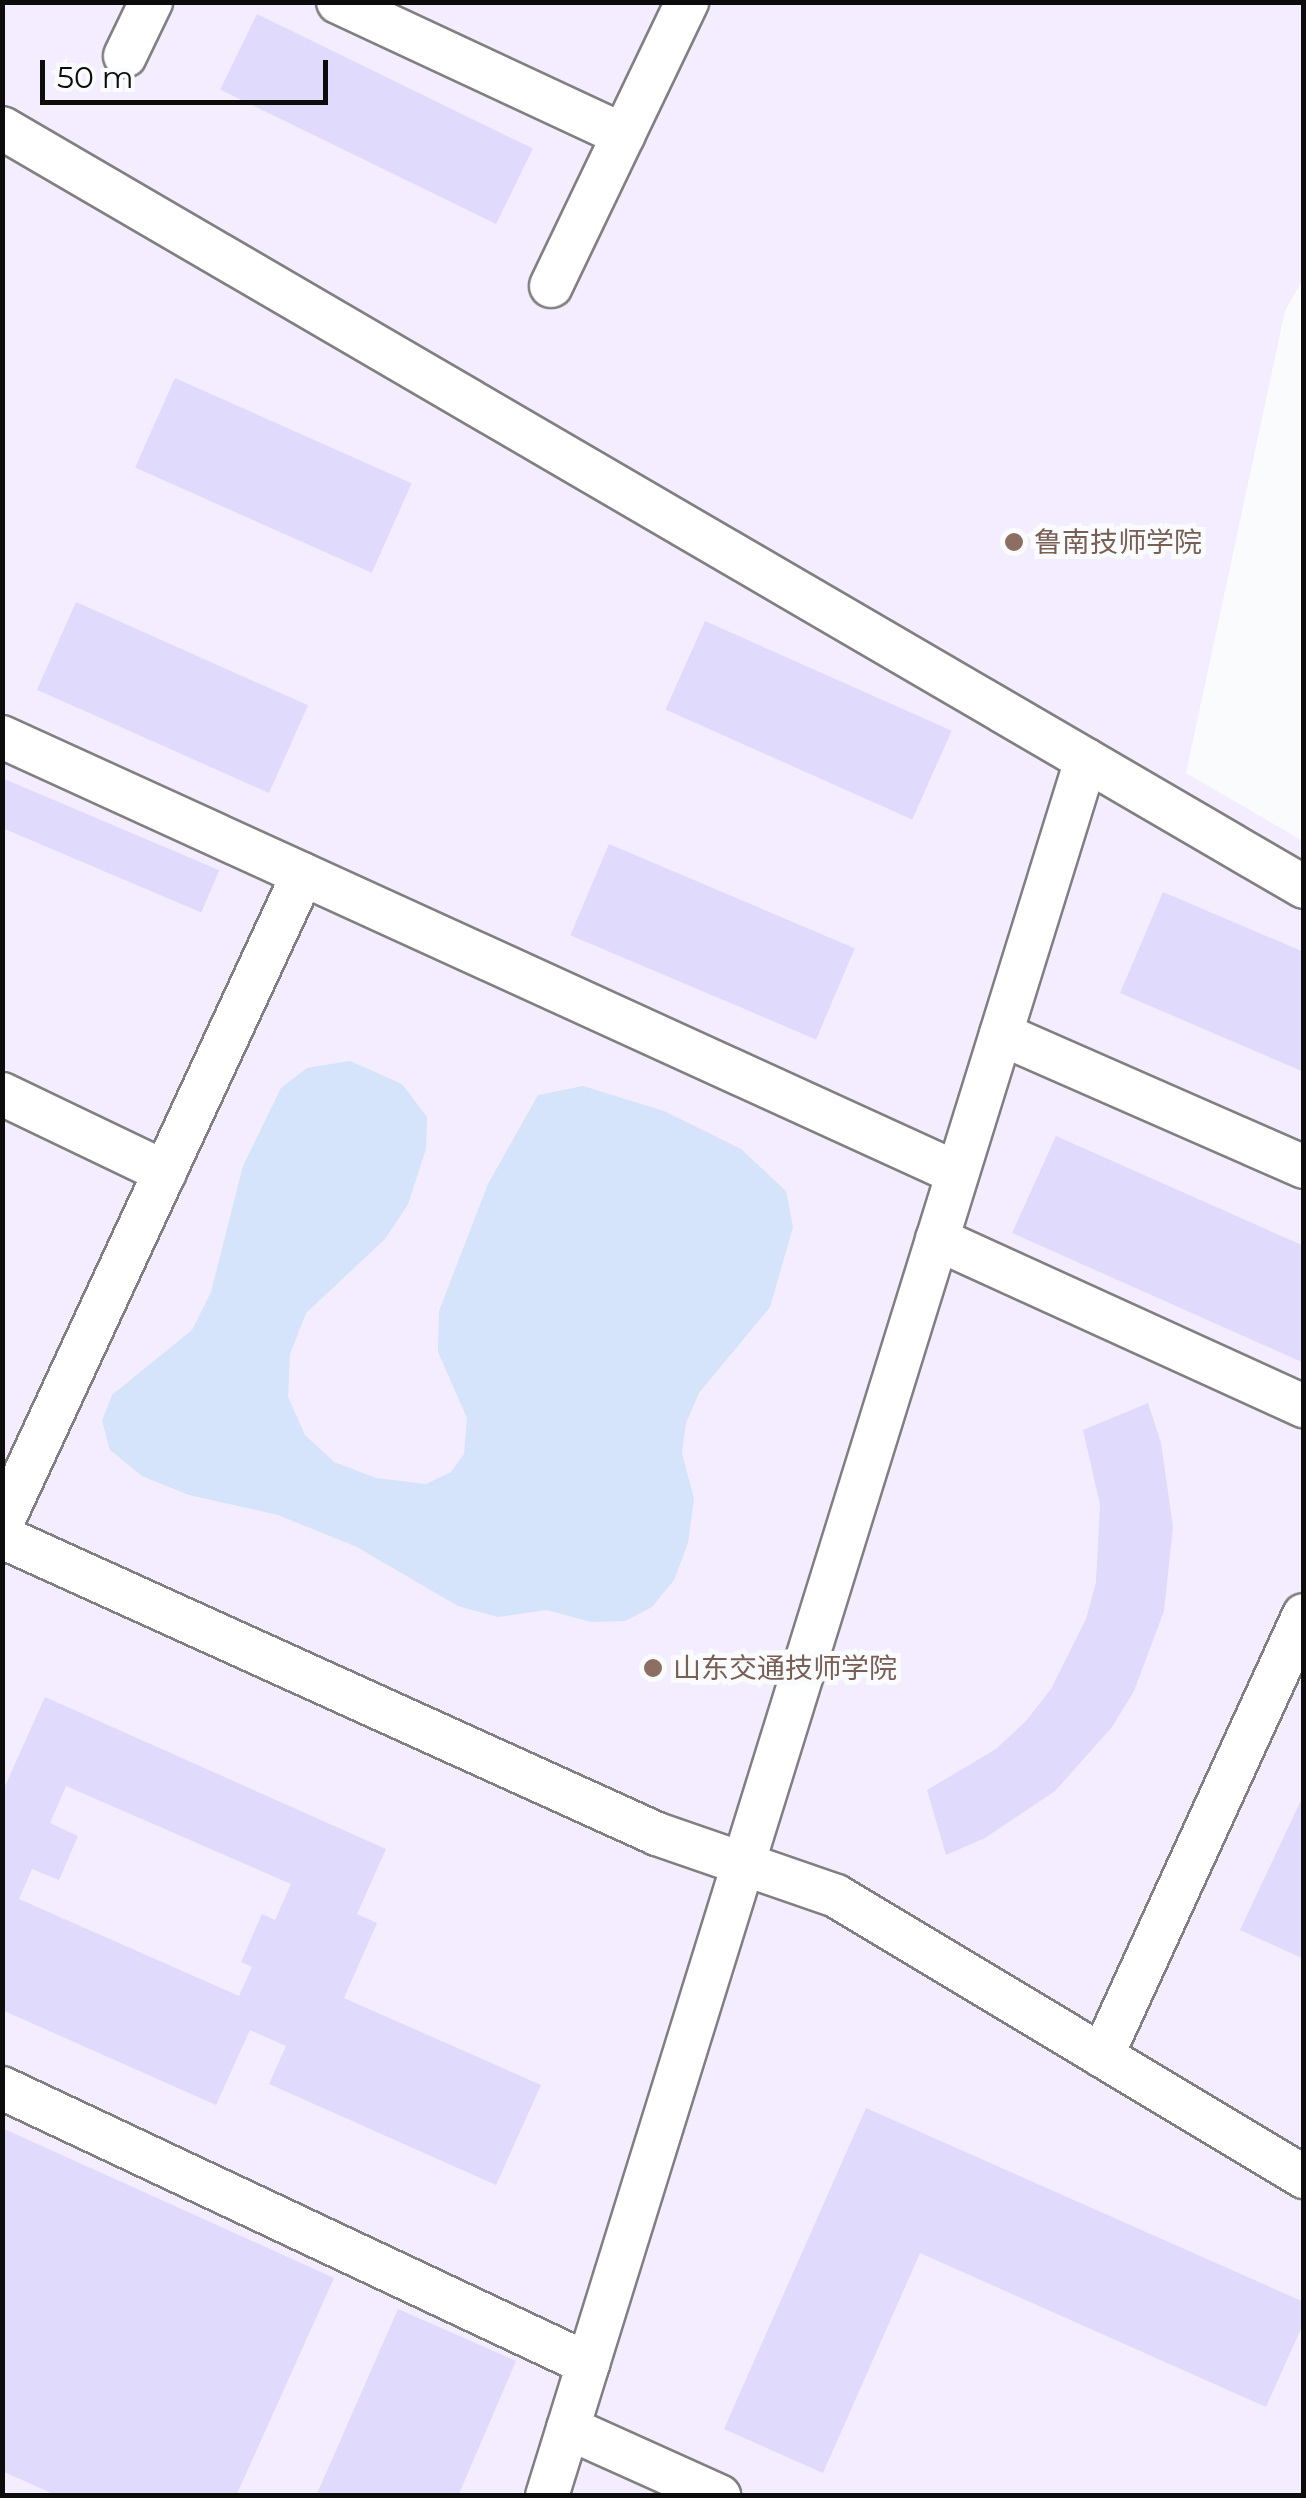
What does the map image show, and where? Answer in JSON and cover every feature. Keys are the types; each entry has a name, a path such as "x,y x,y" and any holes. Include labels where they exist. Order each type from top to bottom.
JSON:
{"lane":[{"path":"125,56 150,2"},
{"path":"338,2 623,135"},
{"path":"551,286 687,2"},
{"path":"2,128 1304,887"},
{"path":"2,738 958,1173"},
{"path":"547,2496 1086,760"},
{"path":"2,1522 303,874"},
{"path":"1001,1034 1304,1167"},
{"path":"2,1094 165,1172"},
{"path":"937,1239 1304,1406"},
{"path":"2,1537 657,1834 836,1896 1304,2177"},
{"path":"1102,2056 1304,1615"},
{"path":"2,2088 588,2364"},
{"path":"568,2428 718,2496"}],"shaded area":[{"name":"山东交通技师学院","path":"3,3 1303,3 1303,279 1285,311 1186,773 1303,841 1303,2495 3,2496"}],"water":[{"path":"350,1061 402,1084 427,1117 426,1149 408,1204 385,1239 306,1313 290,1354 288,1397 305,1435 334,1462 376,1478 426,1484 451,1472 464,1454 467,1418 438,1352 439,1311 488,1184 538,1095 583,1086 664,1111 741,1149 786,1191 793,1227 770,1307 699,1393 686,1423 682,1453 694,1499 688,1543 674,1580 652,1607 625,1621 591,1622 547,1610 498,1617 458,1606 357,1547 278,1515 189,1495 142,1476 110,1450 102,1421 112,1395 192,1330 211,1292 243,1166 281,1088 307,1068"}],"building":[{"path":"257,14 533,149 496,224 220,89"},
{"path":"175,378 412,483 372,573 135,468"},
{"path":"76,602 308,705 269,793 37,690"},
{"path":"705,621 952,731 912,819 666,710"},
{"path":"2,778 219,870 201,913 2,828"},
{"path":"609,844 855,948 816,1039 570,935"},
{"path":"1163,892 1304,952 1304,1072 1120,993"},
{"path":"1056,1136 1304,1246 1304,1363 1012,1233"},
{"path":"1148,1403 1161,1443 1173,1527 1164,1611 1134,1691 1112,1727 1055,1791 985,1838 946,1855 927,1790 996,1749 1026,1721 1051,1689 1086,1619 1096,1582 1100,1505 1083,1430"},
{"path":"45,1697 386,1849 357,1914 377,1923 344,1998 541,2085 496,2185 269,2084 286,2046 250,2030 216,2105 2,2010 2,1793","holes":["66,1786 291,1884 275,1920 262,1914 241,1962 252,1967 239,1996 19,1899 32,1869 59,1880 78,1836 50,1823"]},
{"path":"1304,1794 1304,1959 1240,1930"},
{"path":"866,2108 1304,2302 1304,2322 1266,2407 920,2253 823,2473 724,2429"},
{"path":"2,2128 334,2278 236,2496 58,2496 2,2471"},
{"path":"398,2309 516,2361 458,2496 316,2496"}],"place":[{"name":"鲁南技师学院","path":"1014,542"},
{"name":"山东交通技师学院","path":"653,1668"}]}
